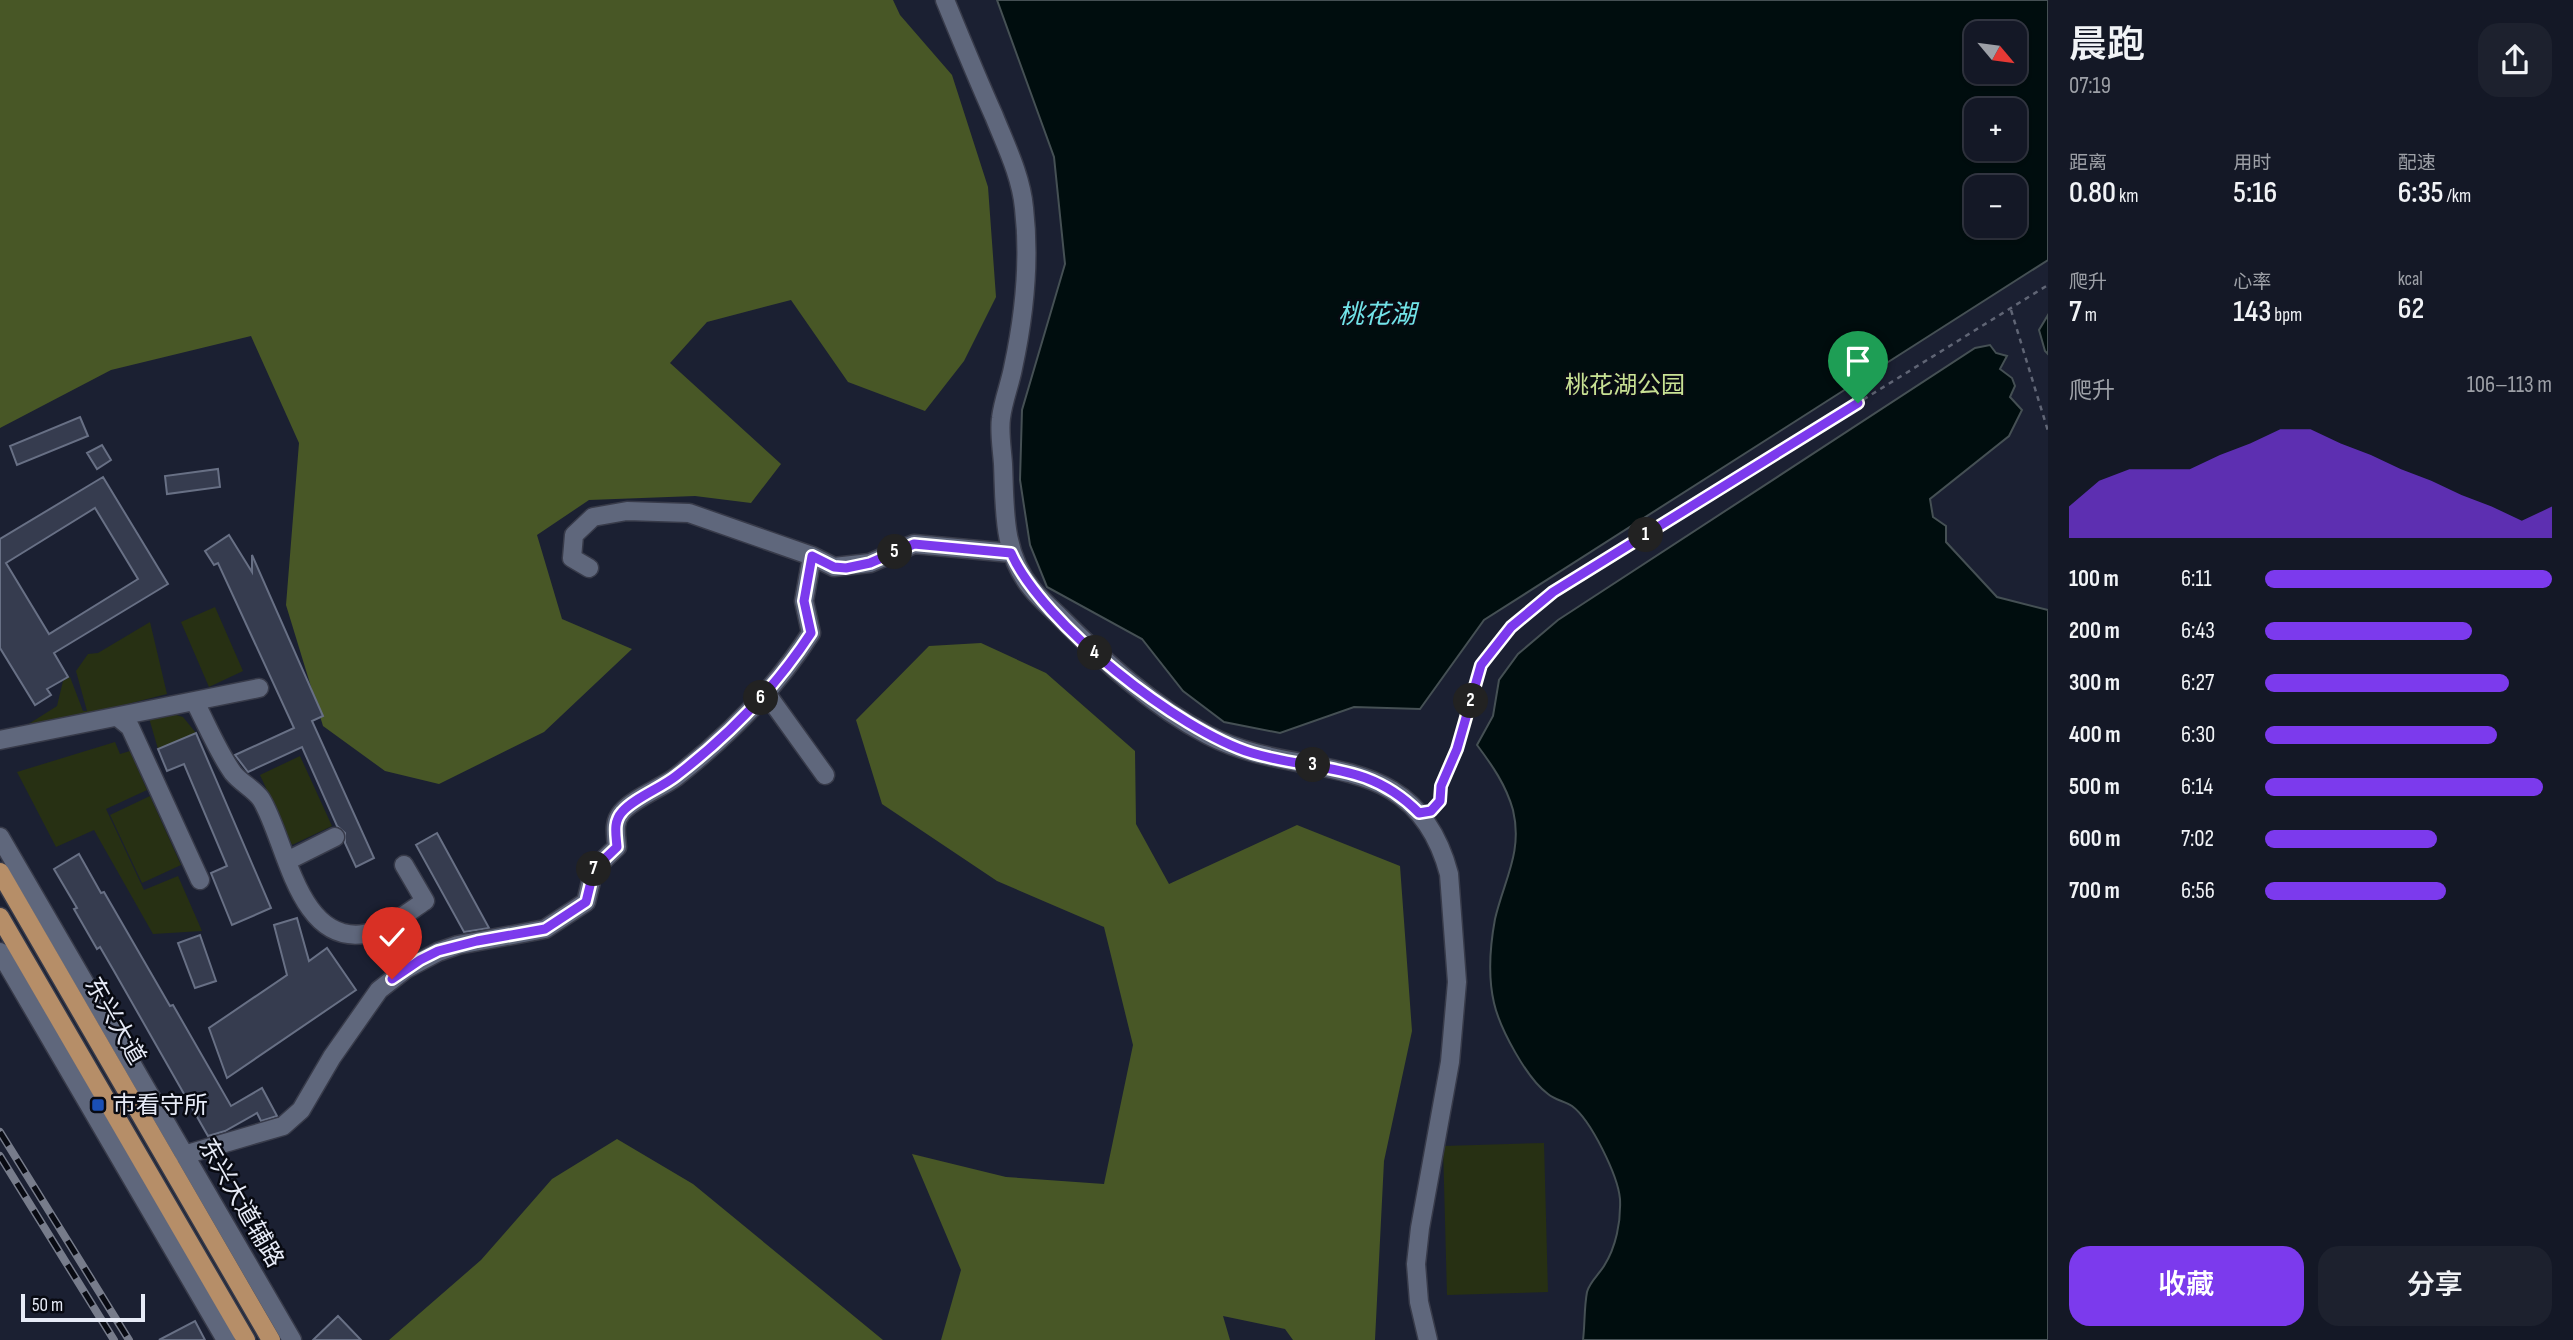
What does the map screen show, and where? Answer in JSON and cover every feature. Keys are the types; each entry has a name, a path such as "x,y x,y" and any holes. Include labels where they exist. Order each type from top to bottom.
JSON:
{"main road":[{"name":"东兴大道","path":"0,872 271,1340"},
{"name":"东兴大道","path":"0,917 132,1144 239,1338"}],"street":[{"path":"945,0 1016,170 1024,204 1026,249 1023,305 1014,365 1001,419 1006,529 1011,553 1031,588 1098,656 1192,726 1251,752 1362,775 1393,790 1419,813 1438,841 1449,874 1457,982 1450,1062 1417,1246 1417,1283 1428,1340"},
{"path":"589,568 572,558 574,535 593,517 627,511 689,513 812,556 834,567 846,568 870,563 914,544 1011,553"},
{"path":"184,1155 283,1126 301,1110 332,1057 379,990 406,969 438,951 458,945 545,929 586,902 594,869 617,847 615,825 623,811 675,777 738,723 793,662 811,633 804,601 812,556"},
{"path":"0,740 259,688"},
{"path":"766,694 825,775"},
{"path":"195,702 234,774 260,798 299,891 312,911 328,926 345,933 365,934 388,925 425,901 404,865"},
{"path":"119,718 130,727 200,880"},
{"name":"东兴大道辅路","path":"0,837 292,1340"},
{"path":"287,862 335,837"},
{"path":"27,883 34,930"},
{"path":"0,951 134,1183 239,1338"},
{"path":"83,1014 119,1042"},
{"path":"132,1144 134,1183"},
{"path":"220,1216 221,1254"}],"path":[{"path":"1419,813 1431,811 1440,801 1441,786 1457,749 1481,665 1511,627 1553,592 2048,285"},
{"path":"2011,309 2048,431"}],"green space":[{"path":"0,0 893,0 900,15 952,75 988,187 996,297 964,361 925,411 848,382 791,300 707,322 670,363 781,464 751,503 695,496 589,500 537,535 562,619 632,649 544,732 439,784 385,771 323,726 286,605 299,443 251,336 111,370 0,428"},
{"path":"215,607 243,671 209,687 181,622"},
{"path":"150,622 167,694 16,732 57,706 63,681 70,677 83,711 87,711 76,671 88,654 98,653"},
{"path":"981,643 1046,673 1135,751 1136,824 1169,884 1297,825 1400,866 1412,1031 1384,1161 1375,1340 1293,1340 1285,1329 1223,1316 1230,1340 941,1340 961,1270 912,1154 1006,1177 1104,1184 1133,1045 1104,927 997,881 882,804 856,720 929,646"},
{"path":"173,714 183,717 196,733 158,749 149,718"},
{"path":"115,742 120,754 130,751 147,790 106,809 144,890 178,876 202,931 153,934 94,830 56,847 17,772"},
{"path":"300,756 332,826 292,845 260,775"},
{"path":"150,796 181,865 142,883 110,815"},
{"path":"617,1139 693,1184 883,1340 389,1340 481,1260 552,1179"},
{"path":"1544,1143 1548,1292 1447,1295 1443,1146"}],"water":[{"name":"桃花湖","path":"997,0 2048,0 2048,260 1484,620 1420,709 1354,707 1280,733 1224,722 1183,691 1142,639 1047,587 1030,545 1020,480 1022,410 1065,264 1054,157"},
{"path":"2048,315 2048,354 2039,330"},
{"path":"1990,345 1996,353 2007,356 2000,369 2012,378 2015,386 2010,397 2022,410 2009,436 1930,499 1933,517 1946,526 1946,542 1997,597 2048,610 2048,1340 1583,1340 1587,1292 1615,1243 1620,1199 1609,1163 1587,1123 1572,1106 1551,1096 1532,1077 1508,1039 1494,1003 1490,972 1492,940 1516,839 1513,810 1507,792 1477,745 1493,716 1499,680 1518,654 1558,620 1975,348"}],"building":[{"path":"80,417 88,436 17,465 10,446"},
{"path":"102,445 111,460 97,469 87,453"},
{"path":"218,469 220,487 167,494 165,476"},
{"path":"103,477 168,584 54,653 68,677 47,689 51,695 35,705 0,648 0,539","holes":["95,508 138,579 49,634 6,563"]},
{"path":"229,535 252,572 252,555 323,716 312,721 374,858 356,867 345,843 345,833 337,826 302,747 248,772 235,755 294,728 218,563 214,565 205,551"},
{"path":"196,733 271,908 232,925 211,873 227,866 184,764 167,771 158,749"},
{"path":"437,833 489,928 464,932 416,845"},
{"path":"79,854 170,1006 173,1005 231,1106 262,1088 277,1116 261,1121 257,1113 225,1131 208,1136 100,947 97,949 54,869"},
{"path":"297,918 309,961 327,948 356,990 227,1078 209,1028 287,975 274,925"},
{"path":"200,935 216,981 195,988 178,943"},
{"path":"338,1316 361,1340 313,1340"},
{"path":"195,1321 205,1340 159,1340"}],"railway":[{"path":"0,1132 129,1340"},
{"path":"0,1156 114,1340"}],"place":[{"name":"巿看守所","path":"98,1105"}],"route":[{"path":"392,979 438,951 545,929 586,902 594,869 617,847 615,825 623,811 675,777 738,723 793,662 811,633 804,601 812,556 834,567 846,568 870,563 914,544 1011,553 1031,588 1098,656 1174,715 1210,736 1251,752 1362,775 1393,790 1419,813 1431,811 1440,801 1441,786 1457,749 1481,665 1511,627 1553,592 1858,403"}],"park label":[{"name":"桃花湖公园","path":"1625,385"}]}
